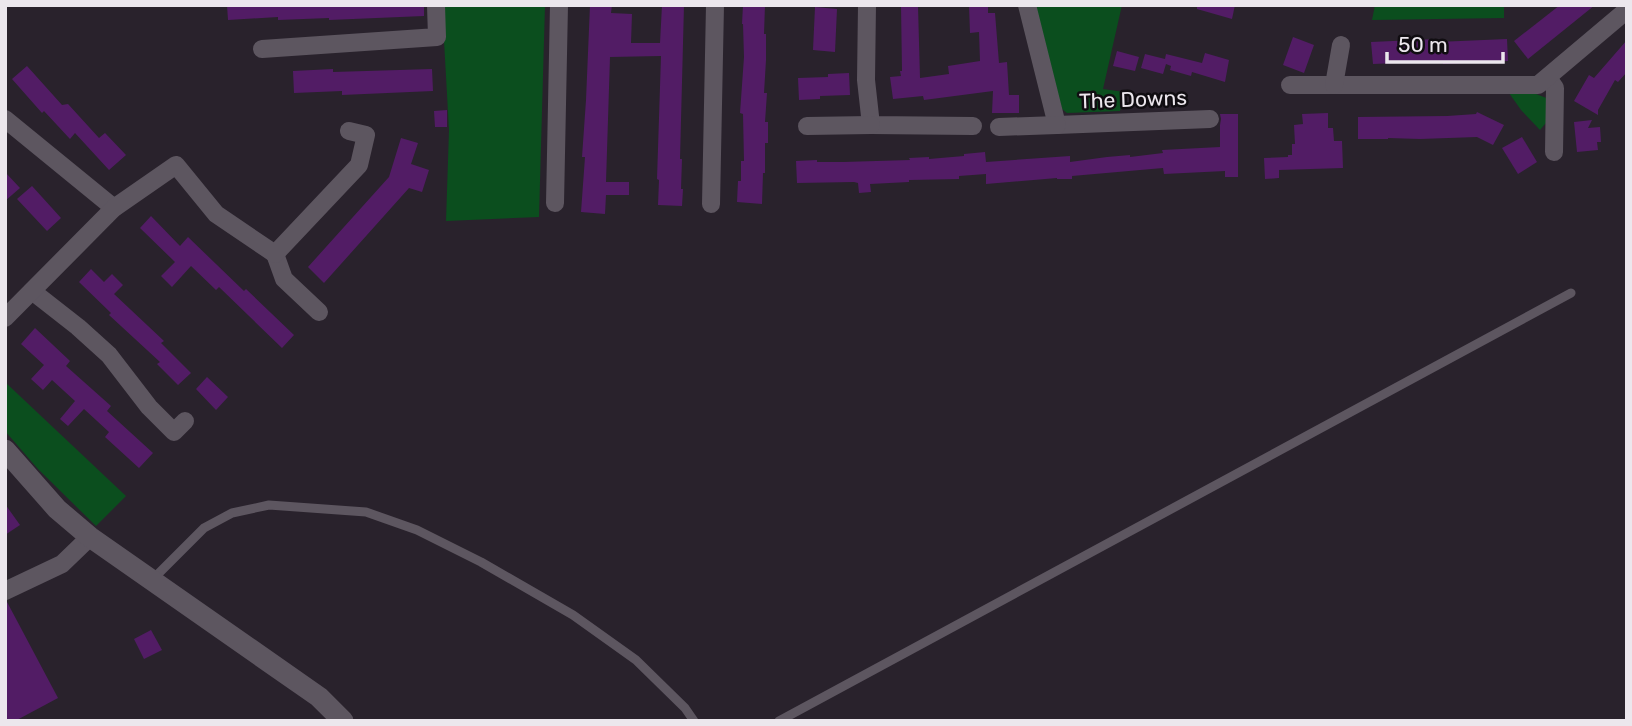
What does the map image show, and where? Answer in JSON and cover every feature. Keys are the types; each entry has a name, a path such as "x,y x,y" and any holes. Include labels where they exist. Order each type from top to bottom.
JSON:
{"main road":[{"path":"5,450 57,509 90,537 319,697 343,721"}],"street":[{"path":"262,49 437,37 436,5"},
{"path":"555,203 559,5"},
{"path":"711,204 715,5"},
{"path":"867,5 866,80 871,125"},
{"name":"The Downs","path":"1027,5 1057,125"},
{"path":"1290,85 1538,85 1627,10"},
{"path":"1334,85 1340,45"},
{"path":"1548,78 1555,88 1554,152"},
{"path":"5,119 114,208"},
{"name":"The Downs","path":"999,127 1210,119"},
{"path":"807,126 973,127"},
{"path":"275,254 359,164 366,135 349,131"},
{"path":"5,318 114,208 176,165 216,214 275,254 284,279 318,312"},
{"path":"32,291 109,355 149,407 174,432 185,421"},
{"path":"5,591 62,564 90,537"}],"lane":[{"path":"779,721 1571,293"},
{"path":"153,579 204,528 232,513 269,505 366,512 417,530 481,562 573,614 636,660 685,708 694,721"}],"green space":[{"path":"442,5 545,5 539,217 446,221 449,130"},
{"path":"1031,5 1122,5 1103,89 1124,92 1120,111 1067,113 1062,109"},
{"path":"1375,5 1504,5 1504,18 1372,20"},
{"path":"1509,93 1536,94 1549,99 1551,117 1540,130"},
{"path":"5,382 126,496 96,526 38,469 5,431"}],"building":[{"path":"227,5 424,5 424,16 228,20"},
{"path":"590,5 612,5 611,13 632,14 631,43 660,43 662,5 684,5 680,159 682,206 658,205 661,56 610,57 606,182 629,182 629,195 606,195 605,214 581,212"},
{"path":"743,5 765,5 764,93 767,93 765,122 768,122 768,143 765,143 762,204 737,202 741,161 744,161 743,114 740,113 744,57"},
{"path":"969,5 988,5 988,13 995,13 999,63 1007,62 1009,95 1019,95 1019,113 992,113 993,91 924,100 923,96 893,99 890,77 901,76 902,71 901,6 918,6 920,78 949,74 948,66 980,61 979,32 970,33"},
{"path":"1197,5 1235,5 1232,19 1197,9"},
{"path":"1560,5 1595,5 1528,59 1514,41"},
{"path":"815,7 837,9 835,52 813,50"},
{"path":"1293,37 1314,45 1304,73 1283,65"},
{"path":"1437,39 1437,42 1507,39 1508,61 1373,64 1371,42"},
{"path":"1627,40 1627,72 1618,82 1615,80 1598,110 1598,115 1574,101 1589,75 1594,78"},
{"path":"1117,51 1139,57 1135,71 1113,66"},
{"path":"1205,53 1229,60 1225,82 1192,72 1191,76 1170,70 1171,66 1166,64 1163,74 1141,68 1145,54 1165,59 1166,54 1202,63"},
{"path":"27,66 62,105 68,104 99,138 105,133 126,155 109,170 75,133 70,139 12,79"},
{"path":"333,69 333,72 432,69 433,91 342,95 342,91 294,93 293,71"},
{"path":"849,73 850,95 799,100 798,78"},
{"path":"447,110 447,127 435,127 434,111"},
{"path":"1477,112 1504,125 1493,145 1477,137 1358,139 1358,117 1447,116"},
{"path":"1328,113 1328,128 1333,128 1334,141 1342,141 1343,168 1279,170 1279,178 1265,179 1264,158 1292,155 1292,144 1295,144 1294,125 1303,124 1302,114"},
{"path":"1220,114 1238,114 1238,177 1225,177 1225,171 1164,174 1163,168 1072,176 1072,179 986,184 986,174 959,176 959,179 870,184 871,192 859,193 858,183 854,182 797,183 796,161 910,160 909,158 929,159 985,152 986,162 1070,156 1070,162 1163,153 1162,150 1220,147"},
{"path":"1592,120 1588,128 1600,127 1601,142 1597,142 1598,150 1577,152 1574,122"},
{"path":"1522,137 1537,162 1518,174 1502,148"},
{"path":"401,138 418,143 411,164 429,170 422,192 409,188 324,283 308,267 389,177"},
{"path":"5,172 20,188 5,201"},
{"path":"32,186 61,218 47,231 17,199"},
{"path":"151,216 180,246 188,237 294,335 282,348 219,287 216,290 191,266 172,287 161,276 175,262 140,228"},
{"path":"91,269 104,282 112,274 123,285 114,294 164,341 161,343 191,373 178,385 157,364 160,362 109,315 111,313 79,282"},
{"path":"35,328 70,361 66,366 111,406 107,411 153,453 139,468 105,437 109,432 84,409 68,426 60,419 75,401 52,380 43,390 31,379 44,365 21,344"},
{"path":"207,377 228,397 216,410 196,389"},
{"path":"5,504 20,525 5,535"},
{"path":"5,602 58,698 15,721 5,721"},
{"path":"151,630 162,650 144,659 134,639"}]}
